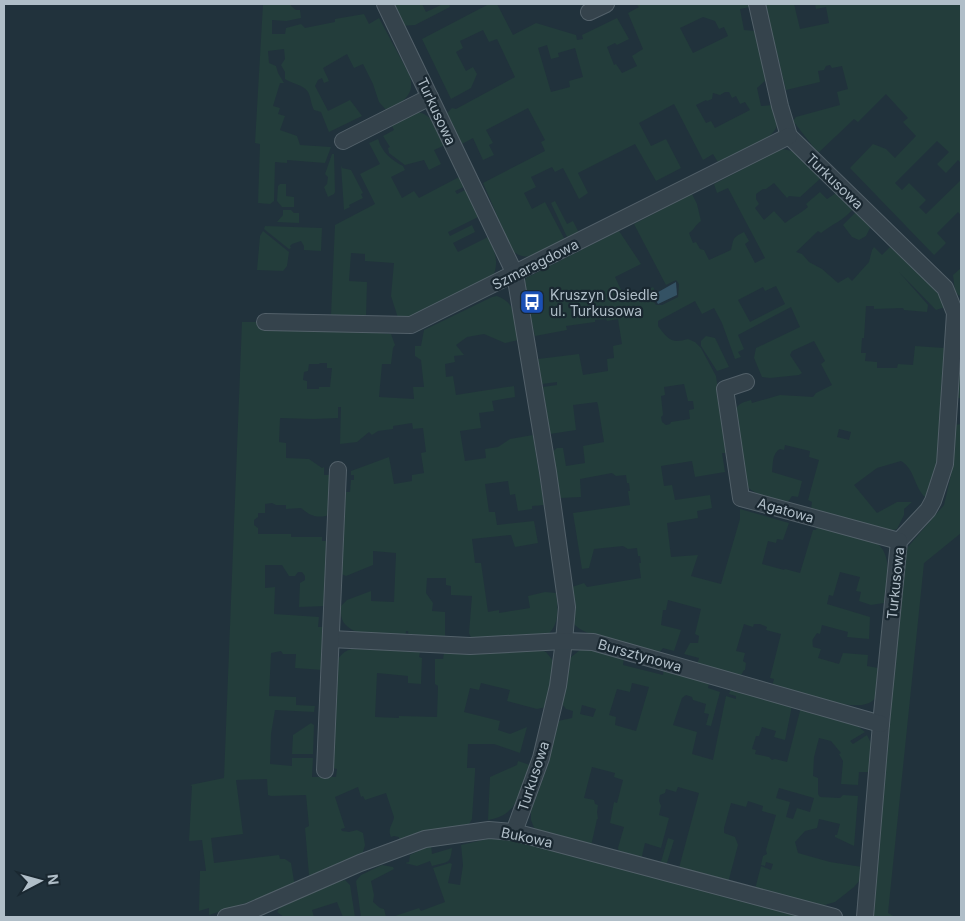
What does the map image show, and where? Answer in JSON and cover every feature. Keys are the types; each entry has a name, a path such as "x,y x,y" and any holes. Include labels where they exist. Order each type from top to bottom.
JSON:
{"street":[{"name":"Turkusowa","path":"385,4 515,274 548,472 567,607 564,641 558,686 541,758 514,832"},
{"path":"588,12 606,4"},
{"name":"Turkusowa","path":"757,4 780,106 789,136 945,288 955,313 944,464 933,501 928,510 899,541 865,917"},
{"path":"343,141 430,97"},
{"name":"Szmaragdowa","path":"265,322 411,325 789,136"},
{"name":"Agatowa","path":"746,382 725,390 741,498 899,541"},
{"path":"325,770 338,470"},
{"name":"Bursztynowa","path":"332,639 470,646 564,641 593,642 881,724"},
{"name":"Bukowa","path":"226,917 248,912 360,863 425,839 489,830 514,832 834,917"}],"green space":[{"path":"263,4 291,4 296,10 300,10 301,18 286,21 272,20 272,34 285,34 286,28 301,24 305,28 335,22 335,19 364,14 369,24 379,18 411,81 410,93 407,97 387,111 379,102 363,64 354,68 347,54 323,68 329,81 324,83 322,78 318,80 315,86 328,111 350,100 362,116 329,132 321,112 314,110 308,91 285,79 285,72 281,65 285,59 284,49 268,51 269,63 276,66 284,83 280,83 273,106 280,108 278,114 285,116 280,130 297,136 300,145 331,147 325,163 287,160 287,163 275,162 274,201 270,204 258,203 260,144 255,143"},
{"path":"389,4 422,4 426,12 443,4 449,4 450,7 415,25 400,26"},
{"path":"489,4 497,4 513,35 536,23 576,35 577,40 583,39 582,35 617,18 629,39 617,45 615,43 607,47 614,65 616,64 622,73 637,66 632,56 643,49 628,13 639,7 636,4 749,4 750,7 740,9 744,30 755,31 766,80 757,88 761,106 773,105 777,125 769,137 761,143 719,164 713,154 703,160 674,104 639,123 651,146 666,139 681,168 656,181 635,144 578,173 588,193 579,199 563,168 555,172 552,167 531,177 536,187 524,193 532,209 545,202 565,240 532,256 518,255 512,250 483,183 545,151 541,142 545,140 528,108 486,130 493,143 489,145 494,155 483,160 473,138 462,144 447,113 452,108 456,109 515,77 497,39 489,42 483,30 460,41 463,48 456,52 466,71 473,67 477,74 471,88 451,99 422,39","holes":["703,17 715,21 719,29 724,27 728,36 693,53 680,28","547,45 551,59 559,57 558,53 575,48 583,77 569,81 570,87 551,92 538,48","729,92 732,98 736,96 740,104 745,102 750,110 715,128 711,121 706,123 696,105 712,99 713,93 720,95"]},
{"path":"794,4 800,29 829,23 826,7 816,9 815,4 961,4 961,163 958,160 946,173 937,164 949,152 937,141 895,183 902,190 909,183 926,200 919,207 926,214 961,180 961,215 958,212 937,233 946,243 934,255 850,168 873,144 886,149 895,158 916,136 903,122 908,118 886,94 858,122 854,119 818,153 793,121 796,117 840,105 837,92 848,89 842,66 832,68 830,65 826,66 824,70 818,71 820,82 786,90 765,5"},
{"path":"418,112 432,120 445,145 434,150 441,164 429,170 424,160 405,165 389,153 388,148 390,147 383,136 394,130 391,124 412,113"},
{"path":"378,139 388,155 403,166 405,170 391,177 402,198 414,191 419,198 461,176 466,186 455,191 457,194 467,189 480,216 448,232 450,236 472,225 475,232 453,243 458,252 488,237 496,257 496,268 492,278 413,317 398,318 391,296 394,263 365,261 365,254 351,253 349,281 367,282 366,317 331,315 335,225 375,204 360,174 380,164 369,143"},
{"path":"782,149 797,152 822,177 800,197 789,196 787,198 774,183 756,194 759,204 755,208 764,220 774,211 785,223 808,207 806,204 820,192 827,199 836,193 853,209 845,217 821,233 818,231 796,252 802,254 809,262 822,269 838,283 848,277 852,281 869,262 874,247 882,255 890,247 935,289 945,307 936,310 899,272 928,305 927,312 904,310 903,308 874,309 874,306 866,306 861,353 866,353 865,361 877,362 877,368 897,368 898,364 913,365 915,346 944,348 937,462 934,480 926,498 906,464 901,461 877,468 854,485 877,513 897,502 912,502 904,509 904,515 897,529 890,531 811,509 812,502 808,500 819,460 809,457 810,451 785,445 784,450 780,449 777,451 773,459 772,472 802,481 798,497 792,496 788,502 771,498 759,494 745,484 735,411 738,406 751,400 752,403 780,395 813,397 816,393 832,385 821,364 825,361 814,341 792,351 790,355 802,373 799,375 770,378 762,377 754,358 756,348 800,327 791,307 738,335 744,349 738,352 741,357 735,359 722,323 714,308 702,314 695,301 658,321 658,326 670,339 678,341 688,339 695,342 701,348 716,376 727,453 722,453 725,472 695,477 692,461 661,466 664,486 672,485 675,500 710,495 712,508 697,511 698,518 667,523 671,557 698,555 691,576 721,584 740,519 740,509 789,523 783,540 777,539 776,543 768,541 762,564 784,570 800,573 813,530 816,530 817,524 874,541 885,553 887,561 888,569 884,603 871,605 859,601 861,592 856,591 860,577 840,572 833,596 829,595 827,604 870,617 869,639 847,637 848,632 822,625 820,634 817,633 813,639 813,647 821,649 818,658 839,664 843,653 868,655 867,666 878,668 878,688 875,698 868,703 857,705 842,704 772,686 774,679 770,678 781,634 766,630 767,627 761,624 754,624 753,627 744,624 736,651 745,653 743,661 746,663 745,670 740,677 697,665 699,658 684,654 690,643 698,643 699,636 695,634 701,609 668,600 666,610 663,610 661,625 681,630 674,651 663,648 658,654 600,638 573,623 572,587 584,583 587,587 641,578 639,563 641,563 637,548 628,549 623,546 594,549 589,568 582,569 573,513 630,505 629,483 627,483 626,475 616,476 612,473 580,479 581,497 560,498 551,453 557,448 563,448 566,466 585,463 583,446 604,442 597,402 573,405 576,430 550,434 543,387 557,385 557,382 542,384 538,359 579,354 583,375 608,371 607,359 614,358 613,346 622,344 618,319 607,321 606,319 595,320 595,322 566,326 567,330 535,336 523,284 526,278 619,231 641,264 615,277 626,300 653,287 656,292 650,295 656,305 662,305 678,297 679,284 676,280 666,285 634,224 692,194 697,204 701,221 689,233 693,243 696,242 700,249 704,250 709,260 731,250 734,239 744,232 749,241 745,244 755,263 765,258 728,188 717,193 714,184","holes":["776,286 785,304 750,322 738,300 763,287 765,291","684,384 688,401 693,401 694,409 689,410 690,419 671,422 666,425 662,422 661,396 665,395 664,387","839,429 851,432 849,440 837,437"]},
{"path":"332,154 334,154 335,192 328,197 324,187 327,184 328,177 325,174"},
{"path":"341,165 342,168 351,170 363,193 361,194 363,198 349,205 350,207 344,210"},
{"path":"286,184 286,196 294,197 294,207 282,207 277,201 278,186"},
{"path":"555,201 567,224 573,221 579,233 568,239 551,203"},
{"path":"283,210 299,213 299,223 277,222 283,215"},
{"path":"856,212 870,225 866,236 859,240 852,237 843,225"},
{"path":"265,226 322,228 321,251 304,250 301,241 292,244 289,249 264,229"},
{"path":"263,231 289,252 287,266 283,271 257,270 260,236"},
{"path":"961,268 961,297 955,292 953,275"},
{"path":"497,296 509,303 516,319 519,340 505,343 484,334 467,337 456,345 464,355 454,356 455,362 445,364 446,377 453,376 456,395 514,386 515,397 492,401 494,411 479,413 481,428 460,431 465,461 486,458 485,449 498,447 510,439 533,435 544,505 532,506 532,509 518,511 515,494 510,495 508,481 485,484 489,512 495,512 497,525 534,521 538,543 515,547 511,535 472,539 475,563 481,563 488,612 499,610 499,613 530,608 528,596 545,592 556,593 557,610 554,626 547,635 472,640 469,633 472,596 451,595 451,586 446,585 446,578 427,578 426,593 433,603 432,611 445,612 445,639 409,638 408,631 406,631 405,638 373,636 356,632 350,628 343,621 340,607 347,600 371,591 371,601 394,602 396,553 373,551 373,565 346,576 339,573 343,492 350,492 351,480 354,480 354,475 351,475 351,471 389,457 394,484 412,481 412,475 424,473 421,453 426,452 423,428 413,429 412,423 393,426 393,429 378,431 372,435 369,432 357,442 340,444 341,407 338,407 338,418 280,418 279,442 286,443 286,458 309,459 322,468 324,467 324,475 331,475 329,514 326,516 315,516 301,508 286,509 286,505 272,503 265,504 265,513 258,513 258,517 254,520 254,525 258,528 258,534 291,534 291,537 322,537 322,541 328,541 326,606 299,607 300,583 305,580 302,572 298,572 295,576 289,576 282,565 265,565 265,588 275,587 274,614 319,617 318,627 325,627 323,670 295,668 296,654 283,654 281,651 271,653 269,696 296,697 296,705 315,706 314,712 275,710 271,734 270,764 292,766 292,758 313,758 312,777 336,777 337,769 331,768 336,665 342,654 354,648 420,652 419,657 422,658 421,684 408,683 408,676 377,673 375,717 437,717 438,686 435,684 435,659 443,659 444,653 541,650 546,652 554,662 546,707 537,709 507,701 510,690 481,683 479,690 470,688 464,712 500,721 498,730 510,734 527,727 520,753 494,744 468,744 467,768 475,768 472,819 469,824 429,831 399,841 399,837 391,837 390,834 394,817 386,793 365,800 363,796 361,797 358,787 335,797 345,828 341,829 342,831 357,830 363,833 365,845 363,852 311,876 309,875 305,828 309,826 306,795 271,796 268,795 267,779 236,780 243,834 211,838 214,863 279,855 280,859 285,859 291,863 296,883 252,901 209,915 209,908 199,911 200,871 206,871 202,840 189,841 192,786 190,785 224,778 242,322 391,334 395,345 391,364 382,364 379,397 414,399 413,387 424,387 421,360 415,356 415,346 421,346 424,330","holes":["327,363 327,368 332,368 330,387 307,389 307,381 303,380 304,372 308,371 309,364"]},
{"path":"961,334 961,398 956,398"},
{"path":"706,336 715,338 729,367 717,371 701,346 701,341"},
{"path":"961,424 961,533 924,563 888,913 895,917 873,917 896,636 907,548 944,505 951,475 955,425"},
{"path":"587,649 624,657 623,665 663,675 664,668 709,683 708,688 720,692 711,726 706,725 709,714 704,713 706,704 693,700 692,697 686,695 682,698 673,725 697,732 692,754 713,760 726,696 736,699 736,696 729,694 732,687 792,706 785,740 774,737 776,731 762,727 759,736 756,736 752,749 756,750 755,754 769,757 772,760 787,762 801,707 851,722 865,732 850,741 853,744 867,735 872,745 869,772 859,772 858,785 841,784 843,761 839,754 841,753 831,741 819,738 814,757 813,776 818,778 818,794 820,797 840,798 843,795 858,796 854,846 835,837 840,824 819,819 817,828 805,831 795,842 798,853 830,862 862,867 860,880 835,902 817,907 755,889 761,866 771,870 773,864 766,862 765,866 761,865 763,856 767,854 766,850 776,815 762,811 763,806 748,801 746,807 731,803 724,828 724,833 735,837 738,845 728,883 679,868 699,793 678,787 676,792 666,789 665,793 660,795 659,801 661,806 659,815 669,818 661,848 645,843 641,860 619,852 618,848 624,827 610,823 614,802 617,803 623,780 614,777 615,773 592,767 584,798 594,800 595,804 598,805 598,819 591,846 535,830 531,820 531,811 548,765 558,721 572,718 573,711 566,709 562,704 570,658 580,650","holes":["632,683 649,687 636,731 615,725 616,717 609,715 617,689 630,692","582,705 596,709 593,717 580,714","779,788 814,798 810,812 797,808 793,819 786,817 790,802 776,798"]},
{"path":"311,723 314,725 313,754 292,754 293,735"},
{"path":"518,761 530,765 517,801 506,813 488,820 490,777 517,765"},
{"path":"500,836 802,917 392,917 419,908 421,911 445,902 433,868 452,864 448,883 460,885 463,865 461,845"},
{"path":"668,838 674,840 666,866 660,865"},
{"path":"431,845 432,854 452,848 449,860 432,866 430,861 417,866 405,863 409,862 410,855"},
{"path":"382,865 393,867 394,869 371,881 374,895 373,902 384,909 386,917 361,917 356,881 361,875"},
{"path":"345,880 350,885 355,917 343,917 337,902 312,910 314,917 284,917 277,912 281,906"}],"water":[{"path":"676,282 677,295 658,304 653,295"}],"place":[{"name":"Kruszyn Osiedle ul. Turkusowa","path":"532,302"}]}
